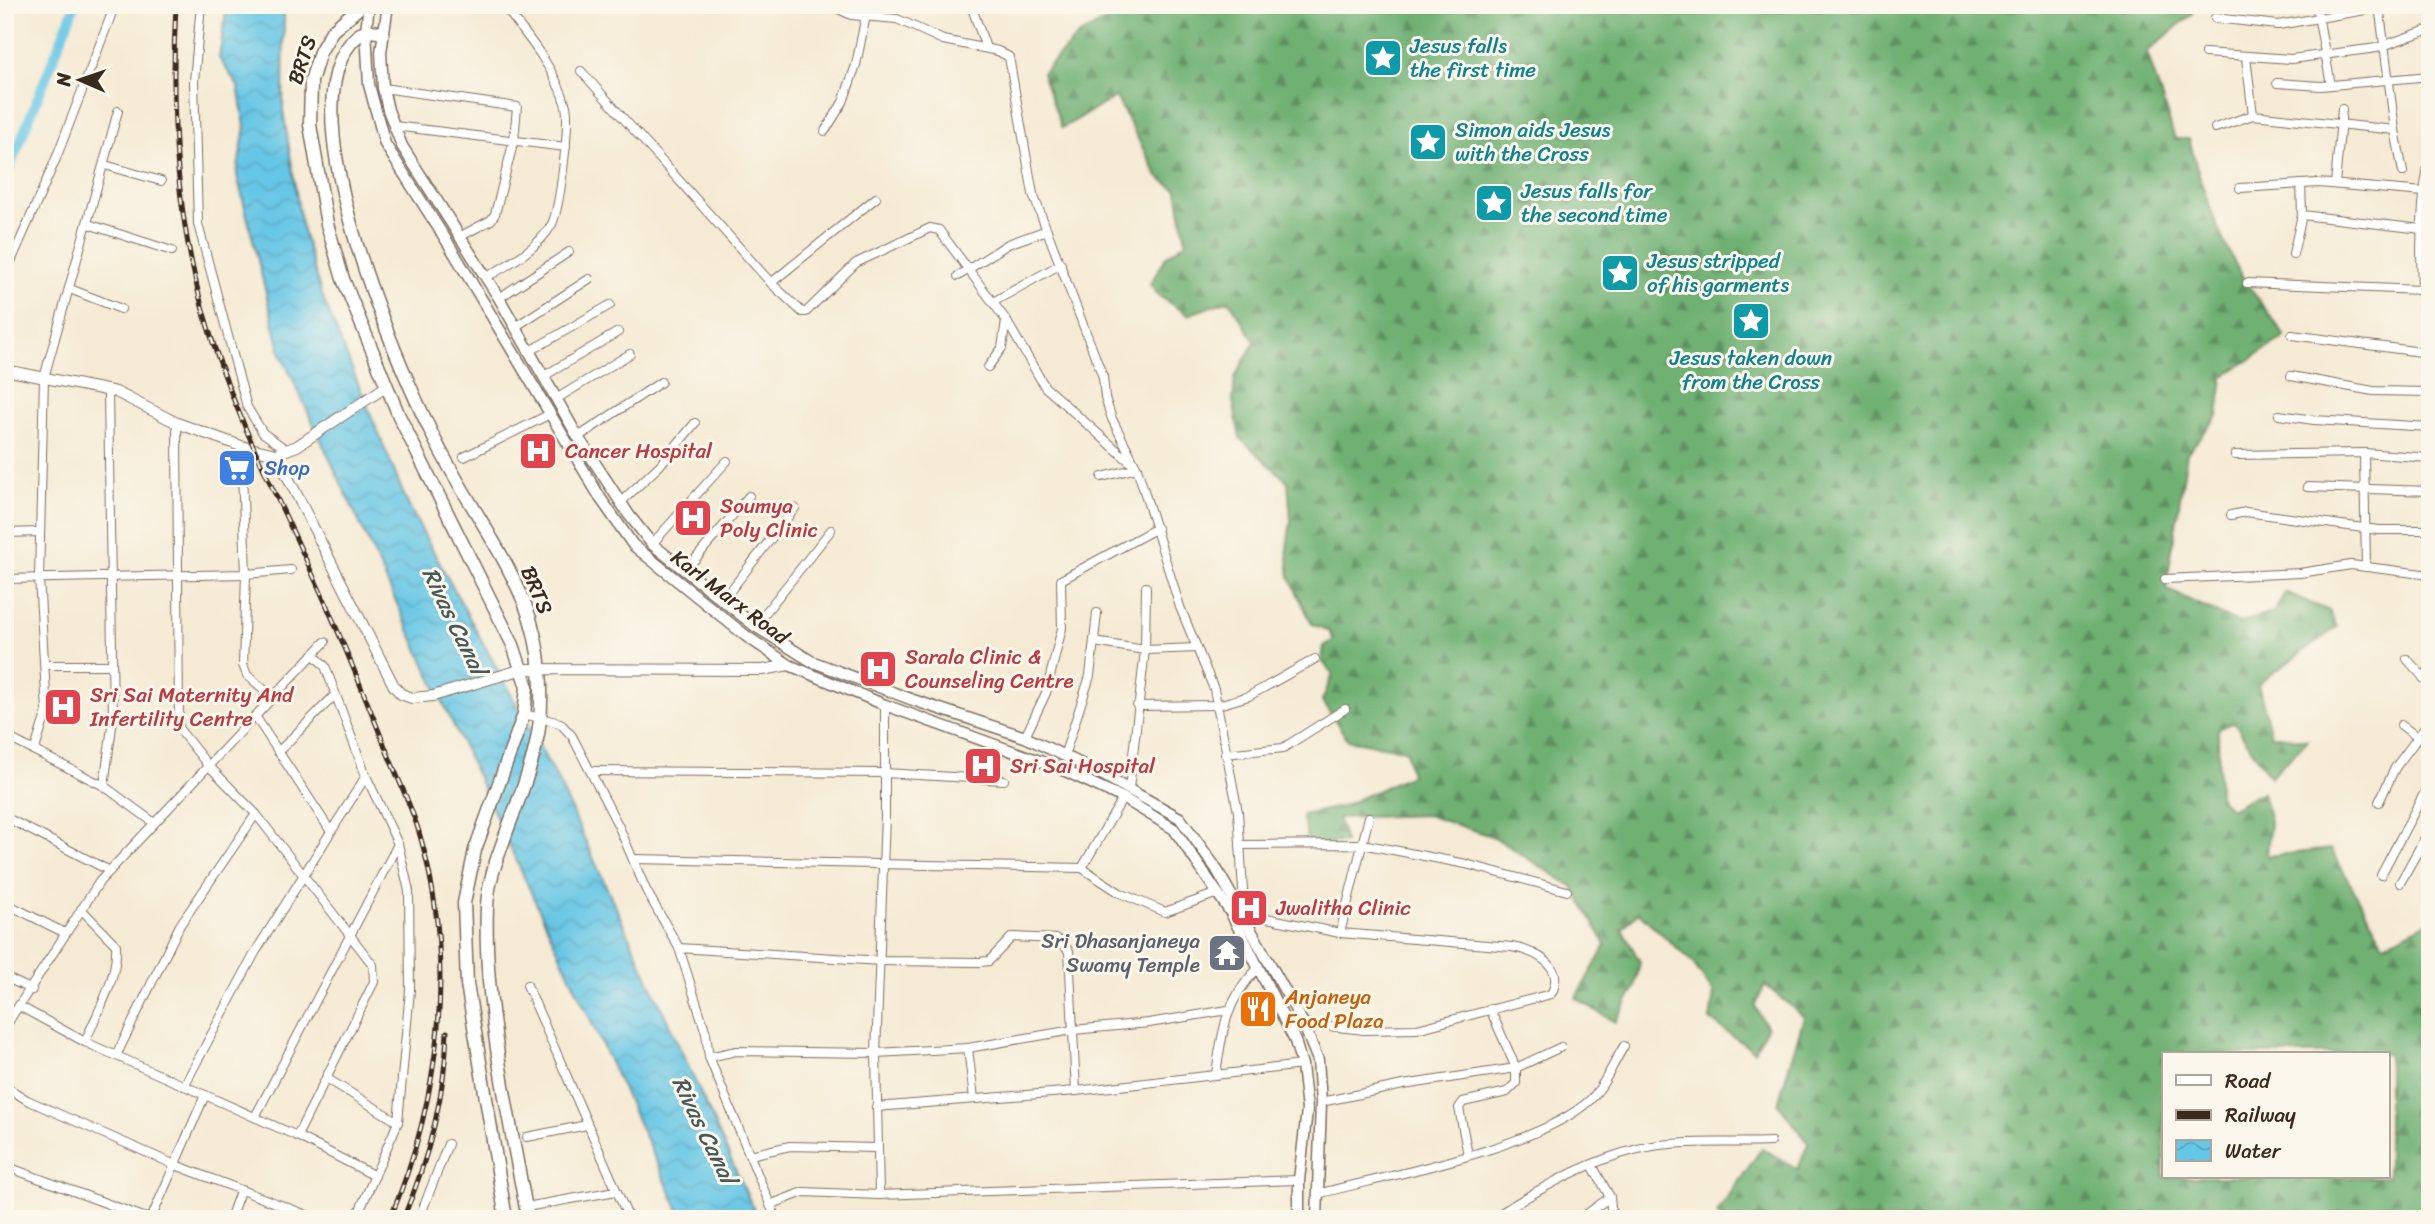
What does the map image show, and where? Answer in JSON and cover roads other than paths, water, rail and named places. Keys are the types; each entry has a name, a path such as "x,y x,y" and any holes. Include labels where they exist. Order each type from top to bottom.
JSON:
{"main road":[{"name":"BRTS","path":"362,5 344,18 326,42 311,81 309,109 334,251 412,444 523,669 527,687 524,714 481,834 464,903 465,957 471,1011 506,1219"},
{"name":"Karl Marx Road","path":"369,5 366,30 369,85 385,144 449,243 601,499 633,545 746,636 789,664 885,705 1059,768 1180,818 1216,868 1246,927 1303,1023 1318,1060 1321,1102 1317,1219"},
{"name":"Karl Marx Road","path":"388,5 383,33 383,88 394,126 412,165 461,236 579,437 652,544 755,626 811,661 913,700 1024,737 1064,756 1126,794 1174,829 1215,894 1231,913 1295,1041 1302,1065 1307,1110 1299,1180 1298,1219"},
{"name":"BRTS","path":"366,30 344,53 335,74 331,96 348,219 371,289 432,434 523,599 534,633 538,668 537,742 495,863 486,904 487,956 527,1213"},
{"path":"366,30 383,33"}],"street":[{"path":"5,275 55,161 115,5"},
{"path":"201,5 194,81 198,224 247,407 263,433 292,448"},
{"path":"485,278 520,256 552,223 566,147 566,107 538,49 503,5"},
{"path":"830,5 851,15 864,14 897,19 943,40 986,48 1009,57 1033,194 1103,377 1105,398 1112,419 1137,468 1180,607 1218,705 1238,811 1247,914 1245,941"},
{"path":"825,131 844,102 856,65 864,14 868,5"},
{"path":"971,5 986,48"},
{"path":"2316,5 2331,85"},
{"path":"2216,18 2278,25 2394,5"},
{"path":"2427,5 2430,11"},
{"path":"2379,7 2403,172"},
{"path":"2205,53 2279,59 2383,46 2430,29"},
{"path":"2246,57 2253,115"},
{"path":"581,71 797,310 806,312 856,263 930,228 939,230 970,268 1006,320 1045,387 1137,468"},
{"path":"2277,83 2331,85 2430,76"},
{"path":"383,88 513,105 519,112 495,214 491,220 461,236"},
{"path":"2335,184 2342,108"},
{"path":"35,749 47,711 39,578 44,378 118,111"},
{"path":"2215,128 2253,115 2395,130"},
{"path":"394,126 566,147"},
{"path":"2292,335 2429,355 2421,290 2426,228 2424,192 2430,160"},
{"path":"105,165 162,181"},
{"path":"2293,254 2302,215 2301,184"},
{"path":"2240,188 2335,184 2424,192"},
{"path":"771,283 876,198"},
{"path":"2302,215 2426,228"},
{"path":"88,224 172,251"},
{"path":"958,276 1008,244 1047,230"},
{"path":"499,299 569,252"},
{"path":"993,302 1061,264"},
{"path":"515,327 589,279"},
{"path":"2247,283 2421,290"},
{"path":"69,289 121,309"},
{"path":"530,351 610,305"},
{"path":"988,367 1002,348 1006,320"},
{"path":"544,376 618,332"},
{"path":"556,399 630,354"},
{"path":"5,370 108,391 177,423 241,446 276,454 292,448 387,386"},
{"path":"2291,376 2373,391 2430,392"},
{"path":"579,437 661,382"},
{"path":"104,786 113,719 108,391"},
{"path":"464,457 550,414"},
{"path":"2279,415 2314,420 2430,427"},
{"path":"177,423 176,717 184,738 256,814 373,965 374,982 297,1136"},
{"path":"621,502 660,465 695,423"},
{"path":"241,446 246,574 243,665 247,675 274,698"},
{"path":"2235,455 2364,453 2430,458"},
{"path":"2364,453 2366,567"},
{"path":"276,454 394,686 401,694 412,698 433,695 523,669 763,670 789,664"},
{"path":"652,544 727,461"},
{"path":"1102,477 1137,468"},
{"path":"2307,487 2430,491"},
{"path":"685,571 748,496"},
{"path":"723,600 795,508"},
{"path":"2231,515 2246,512 2366,529 2430,530"},
{"path":"1024,737 1045,693 1062,628 1061,580 1157,528"},
{"path":"755,626 831,530"},
{"path":"5,533 40,532"},
{"path":"2165,579 2300,573 2351,565 2430,575"},
{"path":"5,579 246,574 291,570"},
{"path":"1082,868 1126,794 1145,650 1146,587"},
{"path":"1064,756 1090,677 1097,613"},
{"path":"5,1027 32,990 81,909 110,871 206,764 274,698 325,642"},
{"path":"1094,642 1145,650 1197,648"},
{"path":"313,654 325,666 366,776 398,844 410,891 410,977 398,1122 356,1219"},
{"path":"1137,706 1218,705 1249,696 1315,659"},
{"path":"2407,659 2427,682"},
{"path":"46,665 112,665"},
{"path":"2427,682 2430,668"},
{"path":"278,752 335,695"},
{"path":"879,1195 876,1053 884,865 885,705"},
{"path":"1226,754 1283,748 1345,709"},
{"path":"524,714 560,723 572,736 591,771 646,890 679,948 706,1033 709,1057 776,1219"},
{"path":"255,716 330,830"},
{"path":"2379,802 2395,768 2416,736 2430,722"},
{"path":"2401,725 2416,736"},
{"path":"5,753 8,737 35,749 104,786 153,822"},
{"path":"591,771 885,773 1004,780"},
{"path":"184,1086 256,951 301,875 366,776"},
{"path":"2381,875 2430,782"},
{"path":"116,1056 180,925 256,814"},
{"path":"5,817 110,871"},
{"path":"1340,933 1369,817"},
{"path":"2400,883 2430,829"},
{"path":"256,1117 398,844"},
{"path":"1240,845 1362,844 1466,864 1567,891"},
{"path":"633,859 1082,868 1120,893 1165,912 1215,894"},
{"path":"5,902 65,933"},
{"path":"81,909 116,945 116,970 85,1042"},
{"path":"1247,914 1340,933 1436,943 1482,942 1534,951 1548,961 1554,978 1550,994 1417,1029 1364,1030 1303,1023"},
{"path":"679,948 881,961 989,961 1012,937 1057,939 1069,951 1076,1091"},
{"path":"1216,1074 1228,1010 1240,986 1258,968"},
{"path":"5,977 32,990"},
{"path":"527,985 629,1219"},
{"path":"19,1006 85,1042 256,1117 375,1176"},
{"path":"1468,1156 1459,1108 1463,1102 1513,1089 1516,1068 1490,1009"},
{"path":"709,1057 736,1051 876,1053 968,1048 1073,1030 1149,1023 1228,1010"},
{"path":"1317,1194 1468,1156 1547,1128 1591,1100 1624,1046"},
{"path":"1321,1102 1403,1085 1516,1068 1561,1047"},
{"path":"968,1048 974,1099"},
{"path":"876,1107 1076,1091 1302,1065"},
{"path":"326,1078 398,1122"},
{"path":"5,1086 27,1100 173,1164 317,1219"},
{"path":"5,1166 150,1219 205,1095"},
{"path":"527,1137 587,1125"},
{"path":"1492,1219 1536,1190 1592,1165 1653,1146 1771,1142"},
{"path":"419,1219 448,1144"},
{"path":"750,1155 790,1146 876,1148"},
{"path":"1592,1165 1610,1197 1612,1219"},
{"path":"770,1205 803,1192 879,1195 1299,1180"},
{"path":"230,1219 240,1191"},
{"path":"527,1213 617,1191"},
{"path":"1580,1219 1610,1197"}],"water":[{"name":"Rivas Canal","path":"227,5 284,5 283,110 301,224 322,296 408,505 558,781 758,1219 683,1219 281,354 237,175 245,126 238,86 219,58"}],"waterway":[{"path":"5,179 75,5"}],"railway":[{"path":"176,5 174,87 178,168 189,248 208,327 243,421 331,615 407,799 419,832 431,880 438,929 438,1028 432,1077 421,1125 390,1219"},
{"path":"403,1219 434,1127 443,1080 447,1032"}],"place":[{"name":"Jesus falls the first time","path":"1383,58"},
{"name":"Simon aids Jesus with the Cross","path":"1428,142"},
{"name":"Jesus falls for the second time","path":"1494,203"},
{"name":"Jesus stripped of his garments","path":"1620,273"},
{"name":"Jesus taken down from the Cross","path":"1751,321"},
{"name":"Cancer Hospital","path":"538,451"},
{"name":"Shop","path":"237,468"},
{"name":"Soumya Poly Clinic","path":"693,518"},
{"name":"Sarala Clinic & Counseling Centre","path":"878,669"},
{"name":"Sri Sai Maternity And Infertility Centre","path":"63,707"},
{"name":"Sri Sai Hospital","path":"983,766"},
{"name":"Jwalitha Clinic","path":"1249,908"},
{"name":"Sri Dhasanjaneya Swamy Temple","path":"1227,953"},
{"name":"Anjaneya Food Plaza","path":"1258,1009"}]}
